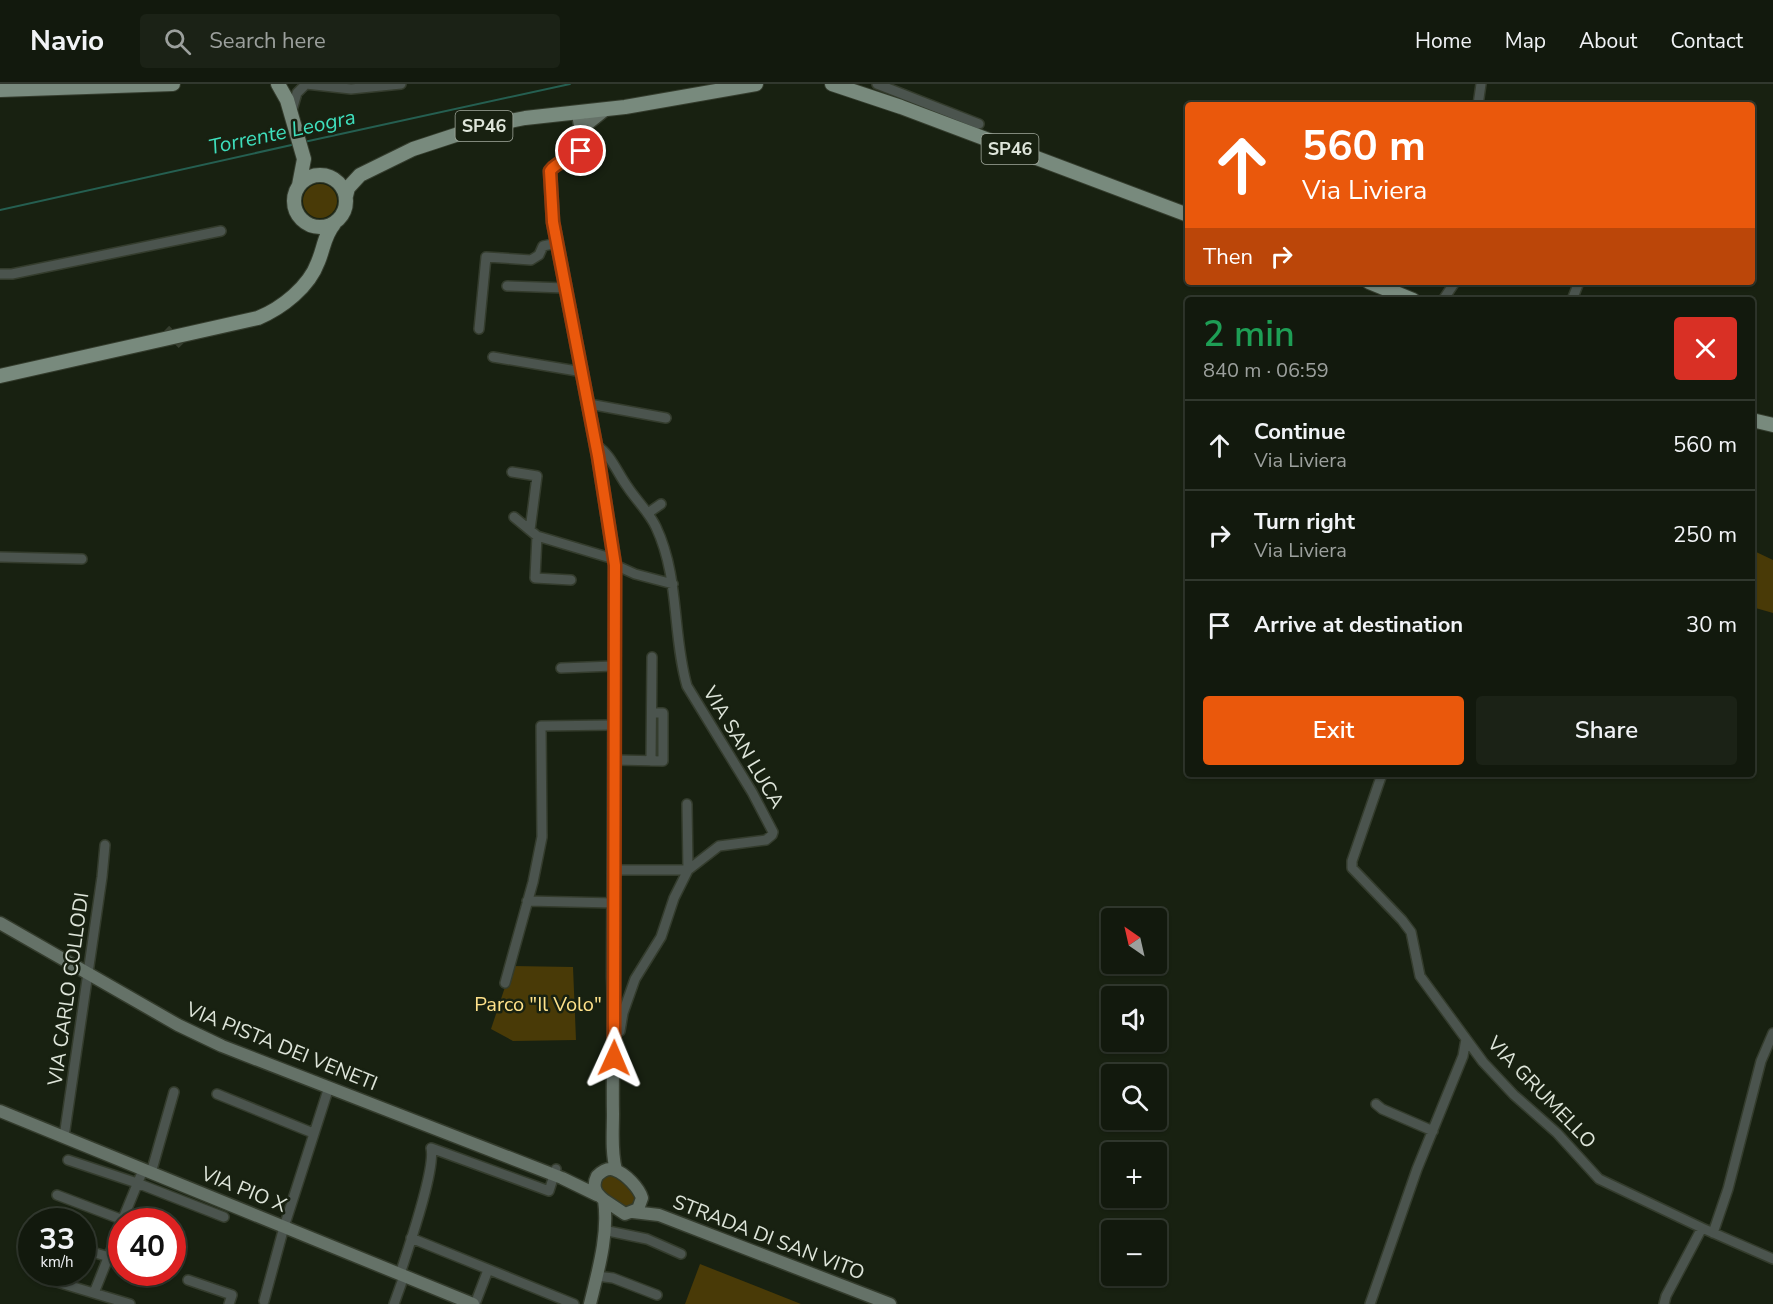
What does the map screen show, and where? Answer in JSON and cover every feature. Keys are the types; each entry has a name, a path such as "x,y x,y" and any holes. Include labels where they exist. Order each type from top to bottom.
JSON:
{"main road":[{"path":"0,90 32,86 172,84"},
{"path":"278,84 290,105"},
{"path":"287,84 304,159 294,204 298,216 309,225 319,228 334,224"},
{"path":"578,113 756,84"},
{"name":"SP46","path":"832,84 901,107 1185,214"},
{"name":"SP46","path":"299,184 314,175 330,177 360,175 413,149 480,127 525,118 578,113"},
{"path":"304,159 341,185 346,196"},
{"path":"0,376 258,318 274,311 288,301 314,273 324,238 344,212 348,188 360,175"},
{"path":"309,225 321,250"},
{"path":"1376,285 1406,297"},
{"path":"1755,421 1773,425"}],"street":[{"path":"290,105 305,84 374,88 401,84"},
{"path":"363,84 374,88"},
{"path":"877,84 979,124"},
{"path":"1478,102 1481,84"},
{"path":"581,135 585,126 605,110"},
{"path":"578,113 581,151 550,171 553,222 597,446 614,562 615,1032 613,1141 616,1170 636,1186 642,1198 659,1215"},
{"path":"0,274 12,274 221,231"},
{"path":"479,329 486,257 531,260 539,255 543,246 557,243"},
{"path":"507,286 565,288"},
{"path":"493,357 583,372"},
{"path":"588,404 666,418"},
{"name":"VIA SAN LUCA","path":"597,446 604,450 628,489 648,513 663,544 673,584 681,667 687,686 752,792 773,832 766,840 719,846 688,870 674,898 661,938 635,979 623,1013 621,1031 615,1032"},
{"path":"512,472 537,476 534,533 535,578 571,580"},
{"path":"648,513 661,504"},
{"path":"514,517 534,533 614,562 635,574 673,584"},
{"path":"0,557 82,560"},
{"path":"615,760 651,761 651,657"},
{"path":"561,668 614,666"},
{"path":"505,982 542,837 541,726 614,725"},
{"name":"VIA GRUMELLO","path":"1381,777 1352,861 1352,868 1402,920 1410,932 1420,976 1466,1039 1501,1082 1557,1132 1599,1179 1773,1259"},
{"path":"614,870 688,870 687,804"},
{"name":"VIA CARLO COLLODI","path":"64,1137 105,845"},
{"path":"527,901 614,903"},
{"name":"VIA PISTA DEI VENETI","path":"0,923 178,1025 222,1046 557,1174 629,1213"},
{"path":"1713,1233 1728,1190 1761,1061 1773,1033"},
{"path":"1370,1304 1410,1190 1463,1056 1466,1039"},
{"path":"264,1301 284,1227 329,1087"},
{"path":"127,1208 137,1183 147,1171 174,1092"},
{"path":"217,1094 313,1133"},
{"path":"1376,1104 1382,1109 1433,1131"},
{"name":"VIA PIO X","path":"0,1111 474,1304"},
{"path":"590,1304 605,1236 605,1218 601,1198 594,1183 609,1156 613,1141"},
{"path":"394,1304 432,1163 431,1148 549,1191 557,1174"},
{"path":"68,1160 137,1183 224,1217"},
{"name":"VIA PISTA DEI VENETI","path":"557,1174 582,1179 616,1170"},
{"path":"57,1195 108,1215"},
{"path":"605,1236 613,1222 638,1209 642,1198"},
{"name":"STRADA DI SAN VITO","path":"629,1213 659,1215 890,1304"},
{"path":"1664,1304 1702,1228"},
{"path":"605,1236 647,1239 681,1254"},
{"path":"411,1238 574,1304"},
{"path":"94,1293 108,1259"},
{"path":"474,1304 488,1270"},
{"path":"596,1276 614,1278 657,1295"},
{"path":"188,1280 232,1295 229,1304"},
{"path":"70,1286 130,1304"}],"green space":[{"path":"320,184 332,189 337,201 332,213 320,218 308,213 303,201 308,189"},
{"path":"1755,551 1773,560 1773,613 1755,608"},
{"name":"Parco \"Il Volo\"","path":"512,966 573,967 576,1040 513,1041 491,1029"},
{"path":"604,1175 612,1175 632,1190 636,1197 633,1205 623,1207 602,1192 599,1181"},
{"path":"700,1264 801,1304 685,1304"}],"waterway":[{"name":"Torrente Leogra","path":"304,142 570,84"},
{"name":"Torrente Leogra","path":"0,210 296,144"}],"tunnel":[{"path":"166,329 182,345"}],"route":[{"path":"581,151 560,162 550,171 553,222 561,272 581,361 615,565 614,1058"}]}
